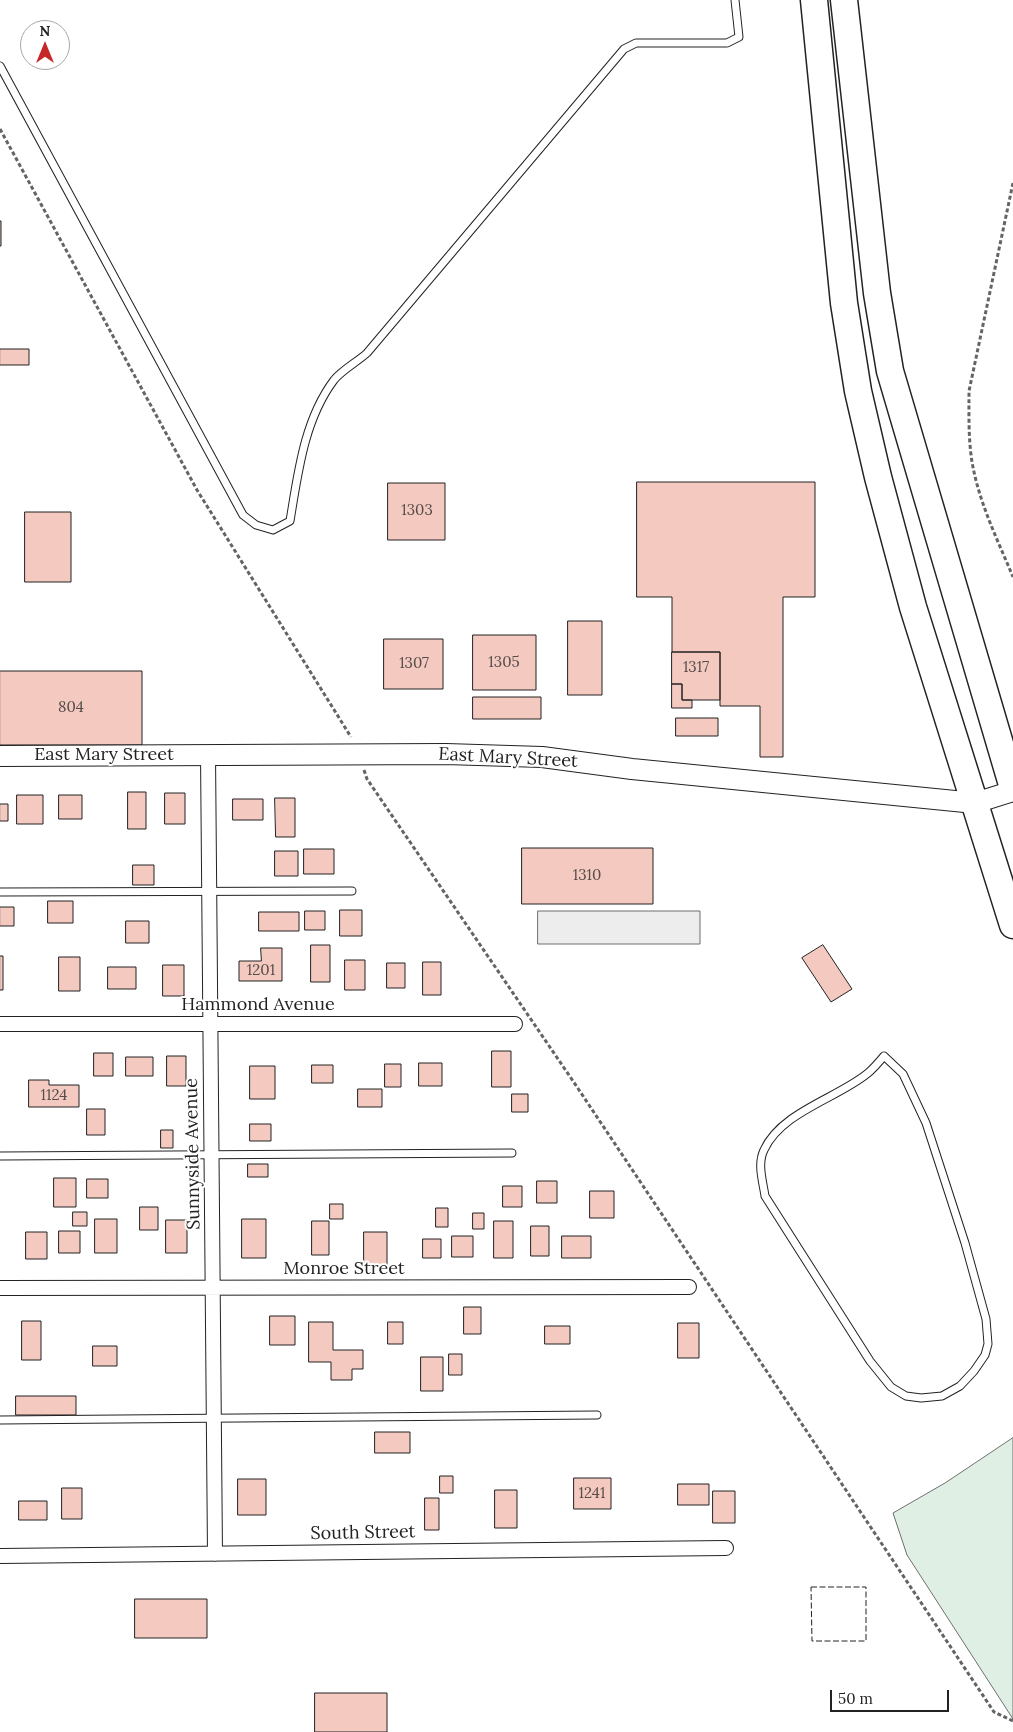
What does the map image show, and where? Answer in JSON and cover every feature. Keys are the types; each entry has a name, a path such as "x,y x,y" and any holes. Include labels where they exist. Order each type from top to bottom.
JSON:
{"highway":[{"path":"814,0 844,303 858,391 878,477 913,607 1013,925"},
{"path":"844,0 877,293 890,371 1013,789"}],"main road":[{"name":"East Mary Street","path":"0,756 361,754 542,757 632,769 975,803 1013,789"}],"street":[{"name":"Sunnyside Avenue","path":"208,754 215,1554"},
{"name":"Hammond Avenue","path":"0,1024 515,1024"},
{"name":"Monroe Street","path":"0,1288 689,1286"},
{"name":"South Street","path":"0,1556 726,1548"}],"lane":[{"path":"0,66 243,515 256,525 273,530 290,521 297,471 317,406 335,378 367,353 624,49 636,43 727,43 739,37 735,0"},
{"path":"0,892 352,891"},
{"path":"884,1056 904,1074 926,1123 965,1243 986,1319 988,1344 981,1360 960,1386 942,1396 921,1398 906,1396 891,1387 870,1361 765,1196 760,1168 763,1151 775,1134 808,1108 868,1074 884,1056"},
{"path":"0,1156 512,1153"},
{"path":"0,1420 597,1415"}],"path":[{"path":"0,129 197,490 361,754 367,779 573,1081 994,1712 1013,1721"},
{"path":"1013,183 969,391 969,426 974,471 986,513 1013,578"}],"green space":[{"path":"1013,1438 1013,1719 907,1555 893,1513 945,1483"}],"shaded area":[{"path":"538,911 700,911 700,944 538,944"}],"building":[{"path":"1,221 1,246 0,246"},
{"path":"0,349 29,349 29,365 0,365"},
{"path":"637,482 815,482 815,597 783,597 783,757 760,757 760,706 720,706 720,652 672,652 672,597 637,597"},
{"path":"388,483 445,483 445,540 388,540"},
{"path":"25,512 71,512 71,582 25,582"},
{"path":"568,621 602,621 602,695 568,695"},
{"path":"473,635 536,635 536,690 473,690"},
{"path":"384,639 443,639 443,689 384,689"},
{"path":"672,652 720,652 720,700 682,700 682,684 672,684"},
{"path":"0,671 142,671 142,745 0,745"},
{"path":"672,684 682,684 682,700 692,700 692,708 672,708"},
{"path":"473,697 541,697 541,719 473,719"},
{"path":"676,718 718,718 718,736 676,736"},
{"path":"128,792 146,792 146,829 128,829"},
{"path":"165,793 185,793 185,824 165,824"},
{"path":"17,795 43,795 43,824 17,824"},
{"path":"59,795 82,795 82,819 59,819"},
{"path":"275,798 295,798 295,837 276,837"},
{"path":"233,799 263,799 263,820 233,820"},
{"path":"0,804 8,804 8,821 0,821"},
{"path":"522,848 653,848 653,904 522,904"},
{"path":"304,849 334,849 334,874 304,874"},
{"path":"275,851 298,851 298,876 275,876"},
{"path":"133,865 154,865 154,885 133,885"},
{"path":"48,901 73,901 73,923 48,923"},
{"path":"0,907 14,907 14,926 0,926"},
{"path":"340,910 362,910 362,936 340,936"},
{"path":"305,911 325,911 325,930 305,930"},
{"path":"259,912 299,912 299,931 259,931"},
{"path":"126,921 149,921 149,943 126,943"},
{"path":"311,945 330,945 330,982 311,982"},
{"path":"823,945 852,989 831,1002 802,958"},
{"path":"261,948 282,948 282,981 239,981 239,961 261,961"},
{"path":"0,956 3,956 3,990 0,990"},
{"path":"59,957 80,957 80,991 59,991"},
{"path":"345,960 365,960 365,990 345,990"},
{"path":"423,962 441,962 441,995 423,995"},
{"path":"387,963 405,963 405,988 387,988"},
{"path":"163,965 184,965 184,996 163,996"},
{"path":"108,967 136,967 136,989 108,989"},
{"path":"492,1051 511,1051 511,1087 492,1087"},
{"path":"94,1053 113,1053 113,1076 94,1076"},
{"path":"167,1056 186,1056 186,1086 167,1086"},
{"path":"126,1057 153,1057 153,1076 126,1076"},
{"path":"419,1063 442,1063 442,1086 419,1086"},
{"path":"385,1064 401,1064 401,1087 385,1087"},
{"path":"312,1065 333,1065 333,1083 312,1083"},
{"path":"250,1066 275,1066 275,1099 250,1099"},
{"path":"29,1080 49,1080 49,1085 79,1085 79,1107 29,1107"},
{"path":"358,1089 382,1089 382,1107 358,1107"},
{"path":"512,1094 528,1094 528,1112 512,1112"},
{"path":"87,1109 105,1109 105,1135 87,1135"},
{"path":"250,1124 271,1124 271,1141 250,1141"},
{"path":"161,1130 173,1130 173,1148 161,1148"},
{"path":"248,1164 268,1164 268,1177 248,1177"},
{"path":"54,1178 76,1178 76,1207 54,1207"},
{"path":"87,1179 108,1179 108,1198 87,1198"},
{"path":"537,1181 557,1181 557,1203 537,1203"},
{"path":"503,1186 522,1186 522,1207 503,1207"},
{"path":"590,1191 614,1191 614,1218 590,1218"},
{"path":"330,1204 343,1204 343,1219 330,1219"},
{"path":"140,1207 158,1207 158,1230 140,1230"},
{"path":"436,1208 448,1208 448,1227 436,1227"},
{"path":"73,1212 87,1212 87,1226 73,1226"},
{"path":"473,1213 484,1213 484,1229 473,1229"},
{"path":"95,1219 117,1219 117,1253 95,1253"},
{"path":"242,1219 266,1219 266,1258 242,1258"},
{"path":"166,1220 187,1220 187,1253 166,1253"},
{"path":"312,1221 329,1221 329,1255 312,1255"},
{"path":"494,1221 513,1221 513,1258 494,1258"},
{"path":"531,1226 549,1226 549,1256 531,1256"},
{"path":"59,1231 80,1231 80,1253 59,1253"},
{"path":"26,1232 47,1232 47,1259 26,1259"},
{"path":"364,1232 387,1232 387,1266 364,1266"},
{"path":"452,1236 473,1236 473,1257 452,1257"},
{"path":"562,1236 591,1236 591,1258 562,1258"},
{"path":"423,1239 441,1239 441,1258 423,1258"},
{"path":"464,1307 481,1307 481,1334 464,1334"},
{"path":"270,1316 295,1316 295,1345 270,1345"},
{"path":"22,1321 41,1321 41,1360 22,1360"},
{"path":"309,1322 333,1322 333,1350 363,1350 363,1369 352,1369 352,1380 331,1380 331,1362 309,1362"},
{"path":"388,1322 403,1322 403,1344 388,1344"},
{"path":"678,1323 699,1323 699,1358 678,1358"},
{"path":"545,1326 570,1326 570,1344 545,1344"},
{"path":"93,1346 117,1346 117,1366 93,1366"},
{"path":"449,1354 462,1354 462,1375 449,1375"},
{"path":"421,1357 443,1357 443,1391 421,1391"},
{"path":"16,1396 76,1396 76,1415 16,1415"},
{"path":"375,1432 410,1432 410,1453 375,1453"},
{"path":"440,1476 453,1476 453,1493 440,1493"},
{"path":"574,1478 611,1478 611,1509 574,1509"},
{"path":"238,1479 266,1479 266,1515 238,1515"},
{"path":"678,1484 709,1484 709,1505 678,1505"},
{"path":"62,1488 82,1488 82,1519 62,1519"},
{"path":"495,1490 517,1490 517,1528 495,1528"},
{"path":"713,1491 735,1491 735,1523 713,1523"},
{"path":"425,1498 439,1498 439,1530 425,1530"},
{"path":"19,1501 47,1501 47,1520 19,1520"},
{"path":"135,1599 207,1599 207,1638 135,1638"},
{"path":"315,1693 387,1693 387,1732 315,1732"}],"fence":[{"path":"811,1587 866,1587 866,1641 812,1641 811,1587"}]}
